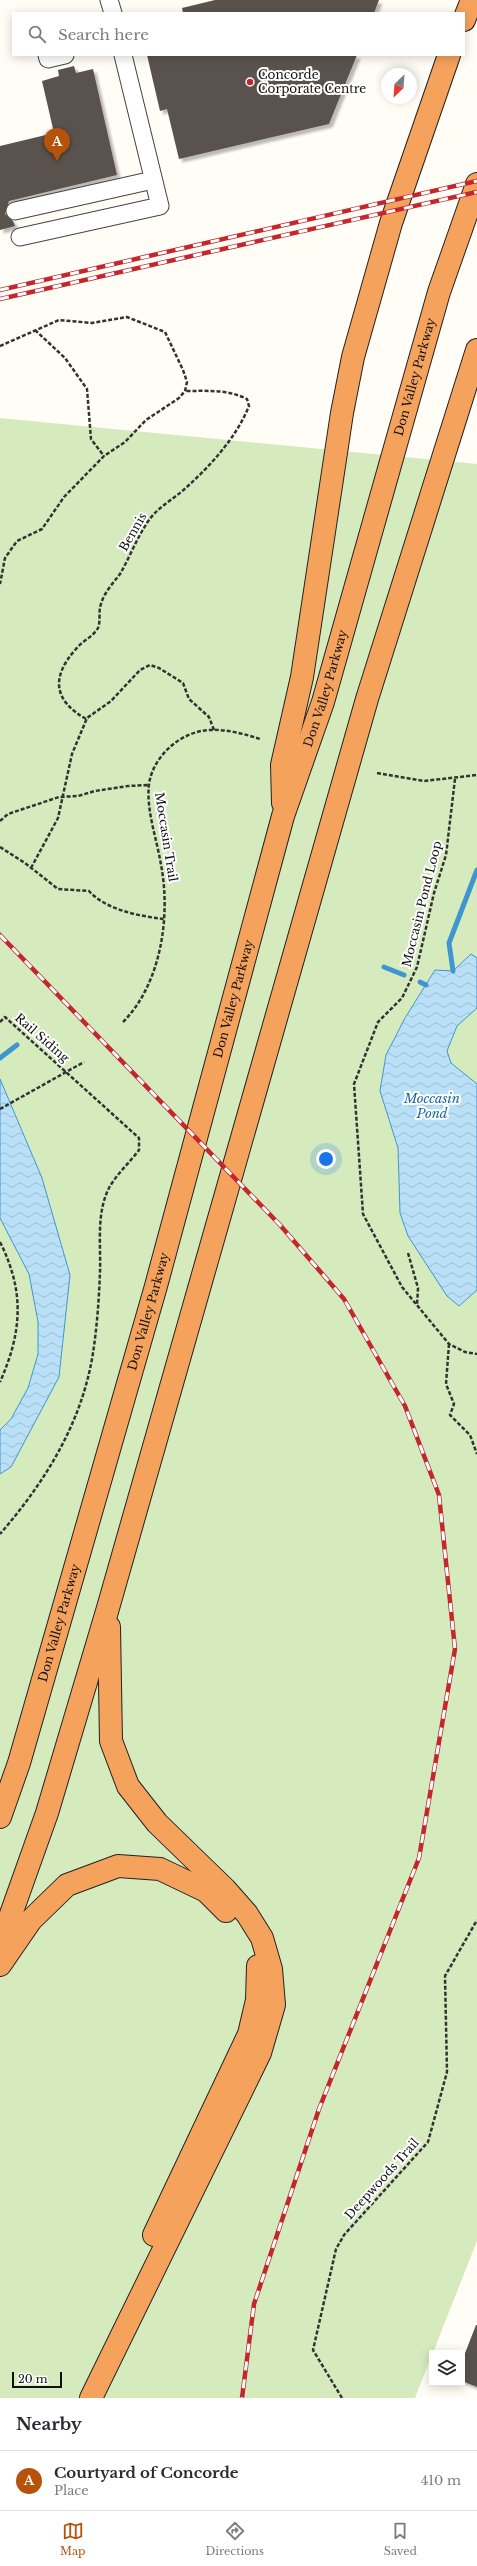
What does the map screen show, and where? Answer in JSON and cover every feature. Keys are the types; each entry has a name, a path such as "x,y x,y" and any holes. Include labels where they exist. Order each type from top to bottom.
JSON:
{"highway":[{"path":"465,18 472,0"},
{"path":"283,816 282,765 302,677 342,413 353,357 392,223 450,56"},
{"name":"Don Valley Parkway","path":"0,1817 19,1763 156,1286 283,816 323,702 439,292 477,184"},
{"path":"0,1945 46,1813 108,1608 367,699 477,350"},
{"path":"91,2398 260,2053 274,2005 272,1969 262,1938 247,1914 225,1889 157,1823 128,1786 111,1741 108,1608"},
{"path":"0,1965 32,1920 67,1885 118,1866 160,1869 206,1891 232,1917 248,1939 260,1970 257,2000 249,2034 77,2398"}],"lane":[{"path":"109,0 113,12"},
{"path":"47,56 48,59 61,56"},
{"path":"20,237 160,206 123,56"},
{"path":"16,211 153,180"}],"path":[{"path":"0,346 59,320 92,323 126,317 165,332 187,382 185,391 179,398 146,420 125,442 104,456 64,497 42,529 17,541 5,558 0,584"},
{"path":"35,330 65,358 87,389 92,439 104,456"},
{"name":"Bennis","path":"86,719 71,711 63,699 58,686 60,675 76,649 94,633 99,626 100,605 120,573 147,522 158,508 189,485 229,441 249,406 247,399 238,394 214,390 185,391"},
{"path":"31,868 52,830 63,797 72,754 86,719 110,701 140,670 150,665 164,671 183,683 189,699 209,717 214,730"},
{"name":"Moccasin Trail","path":"123,1022 138,1003 150,978 157,956 164,919 163,877 150,807 149,785 154,767 167,750 191,734 214,730 260,739"},
{"path":"376,773 424,782 477,776"},
{"name":"Moccasin Pond Loop","path":"455,779 446,855 434,893 417,968 402,998 378,1022 354,1082 363,1214 402,1286 417,1306 449,1344 464,1352 477,1354"},
{"path":"0,821 8,814 17,810 63,797 78,796 95,791 128,786 149,785"},
{"path":"0,847 58,889 89,891 96,898 127,912 164,919"},
{"name":"Rail Siding","path":"0,1022 5,1017 68,1072 139,1138 139,1150 110,1188 102,1210 100,1270 93,1354 72,1424 59,1454 43,1479 0,1534"},
{"path":"0,1109 84,1062"},
{"path":"0,1242 18,1293 19,1316 8,1365 0,1382"},
{"path":"408,1253 418,1288 417,1306"},
{"path":"449,1344 446,1384 454,1404 450,1415 470,1435 477,1454"},
{"name":"Deepwoods Trail","path":"342,2398 313,2350 336,2249 344,2235 428,2142 447,2072 444,1976 477,1920"}],"green space":[{"path":"0,418 477,464 477,2241 434,2350 429,2350 429,2363 415,2398 0,2398"}],"water":[{"name":"Moccasin Pond","path":"471,954 477,958 477,1008 457,1026 447,1051 451,1063 477,1084 477,1290 459,1306 447,1296 408,1236 400,1213 398,1148 380,1091 386,1055 405,1018 435,970 453,971"},
{"path":"0,1079 42,1178 70,1275 59,1377 11,1467 0,1474 0,1430 11,1419 28,1388 38,1354 38,1322 29,1274 0,1218"}],"building":[{"path":"215,0 379,0 374,12 183,12 182,8"},
{"name":"Concorde Corporate Centre","path":"147,56 357,56 329,124 179,159 167,109 160,111"},
{"path":"74,66 76,73 93,69 117,175 9,201 5,214 13,221 15,226 0,230 0,146 54,133 42,81 59,76 58,70"},
{"path":"477,2325 477,2387 465,2382 465,2353"}],"waterway":[{"path":"453,971 449,943 477,870"},
{"path":"384,967 404,975"},
{"path":"420,982 426,985"},
{"path":"0,1058 17,1045"}],"railway":[{"path":"0,290 477,181"},
{"path":"0,299 477,192"},
{"path":"0,935 280,1225 344,1299 405,1406 439,1495 455,1649 419,1858 319,2109 254,2304 242,2398"}],"place":[{"name":"Concorde Corporate Centre","path":"250,82"},
{"name":"Courtyard of Concorde","path":"57,161"}]}
